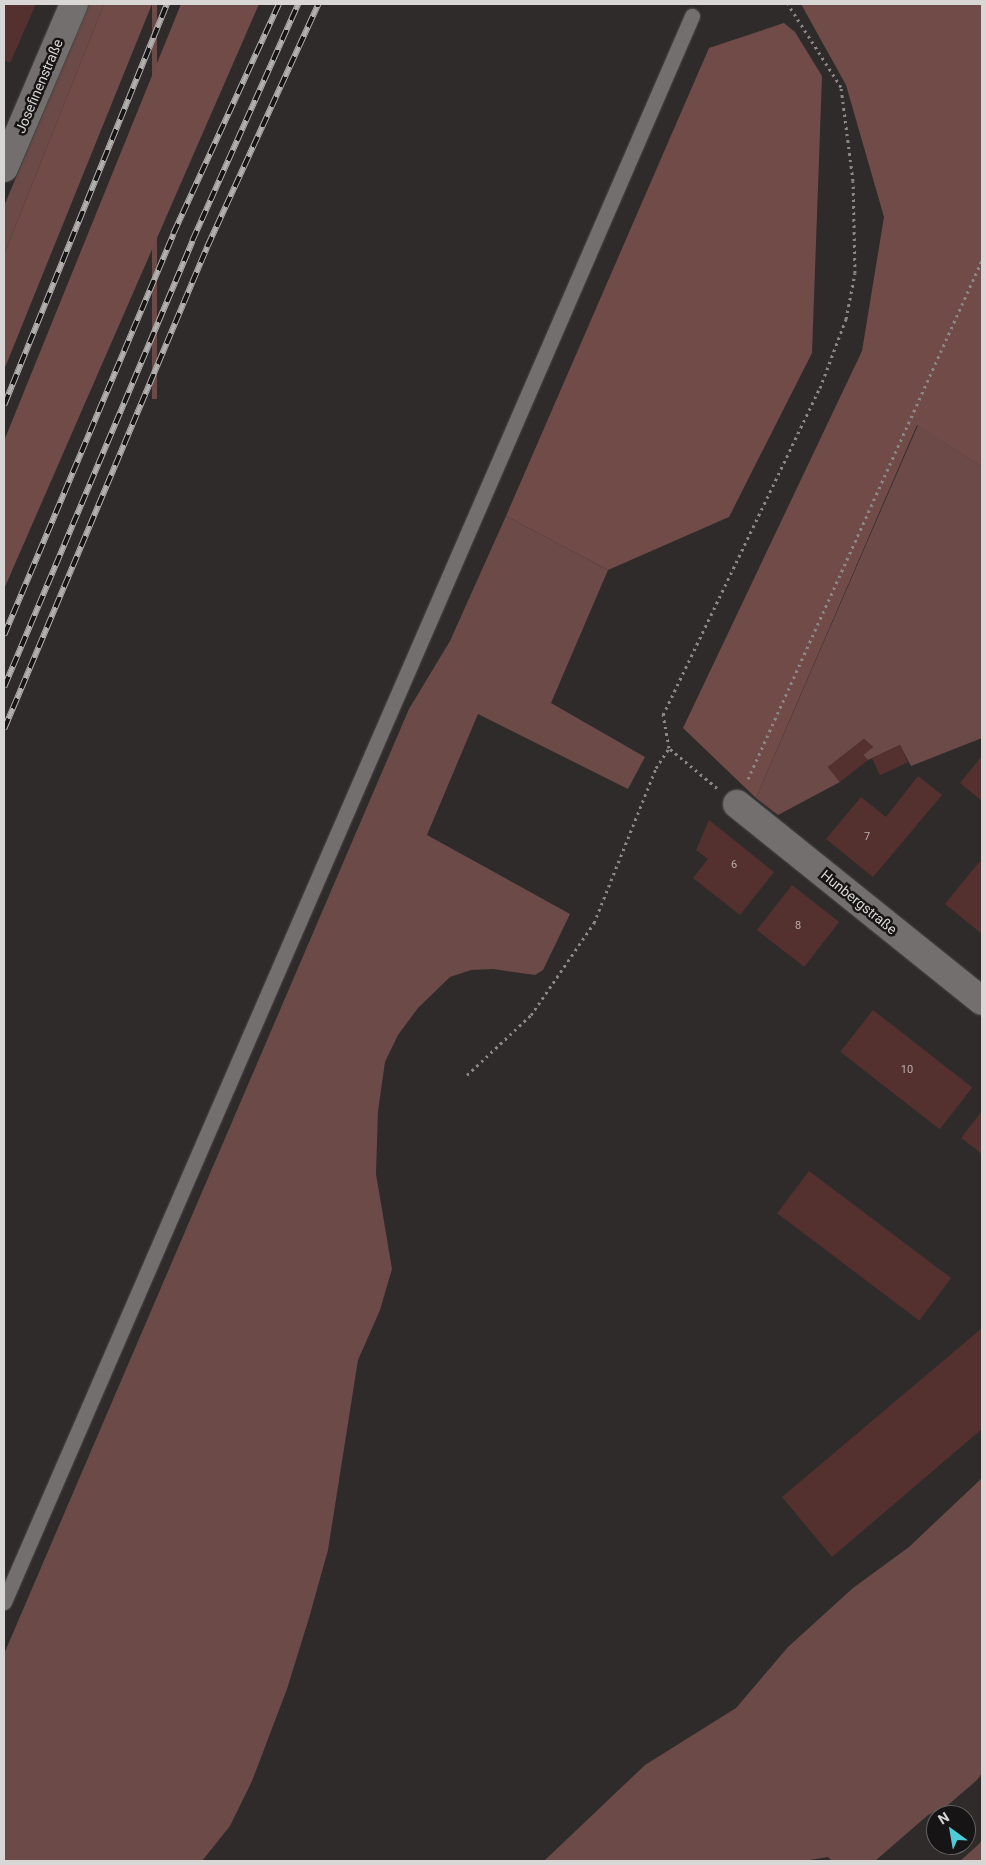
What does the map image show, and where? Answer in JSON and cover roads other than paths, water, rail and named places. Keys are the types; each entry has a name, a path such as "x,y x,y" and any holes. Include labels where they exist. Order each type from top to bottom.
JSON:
{"street":[{"name":"Josefinenstraße","path":"4,168 74,4"},
{"name":"Hunbergstraße","path":"737,804 982,1001"}],"lane":[{"path":"4,1602 692,16"}],"railway":[{"path":"4,405 167,4"},
{"path":"4,635 173,234 279,4"},
{"path":"4,687 192,241 298,4"},
{"path":"4,729 207,247 318,4"}]}
